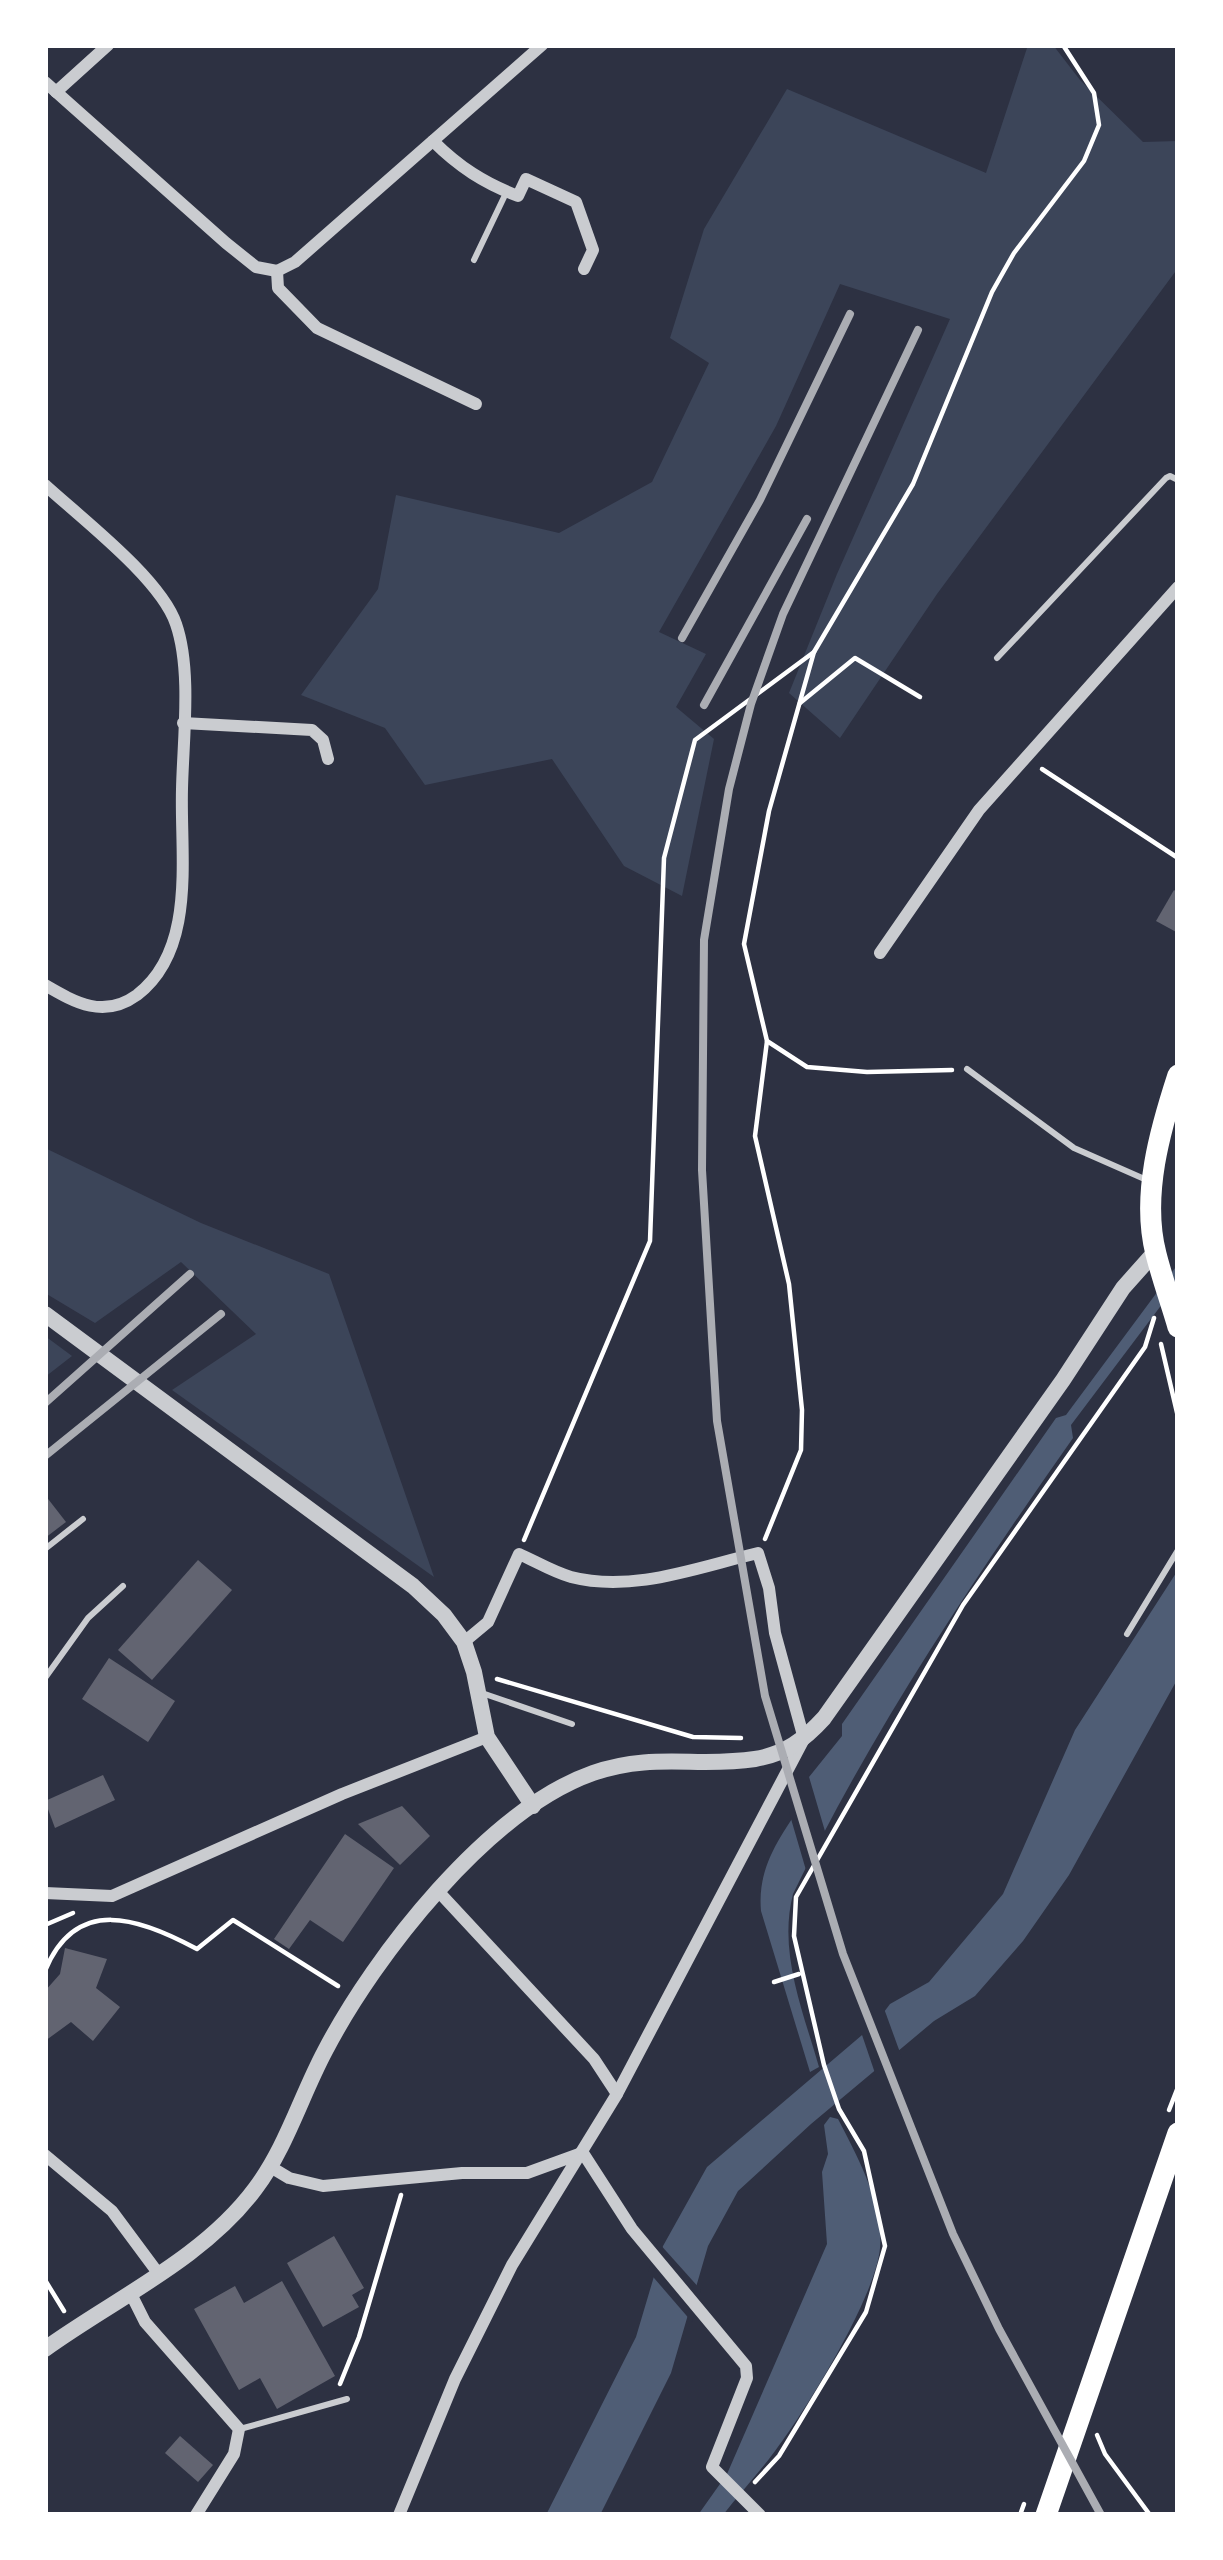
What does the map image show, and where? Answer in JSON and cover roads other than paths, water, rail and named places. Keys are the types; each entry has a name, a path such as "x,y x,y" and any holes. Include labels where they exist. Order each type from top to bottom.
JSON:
{"main road":[{"path":"1172,1318 1157,1258 1152,1182 1178,1075"},
{"path":"1046,2515 1178,2133"}],"street":[{"path":"108,45 51,87 226,244 256,267 277,272 295,262 542,45"},
{"path":"433,141 458,166 507,192 518,196 526,179 576,202 593,250 584,269"},
{"path":"277,272 278,288 317,328 476,404"},
{"path":"45,484 151,585 176,621 182,652 183,723 179,916 171,955 158,977 139,993 104,1010 77,1004 45,985"},
{"path":"880,953 970,823 1178,587"},
{"path":"183,723 312,730 323,740 328,759"},
{"path":"399,2515 455,2379 512,2265 584,2152 805,1739 1063,1380 1123,1288 1157,1258"},
{"path":"45,1314 412,1586 444,1615 464,1642 475,1672 488,1737 533,1806"},
{"path":"464,1642 488,1622 518,1554 568,1576 609,1583 758,1553 805,1739"},
{"path":"45,1893 112,1895 341,1794 488,1737"},
{"path":"45,2349 158,2273 238,2210 269,2166 356,1997 438,1891 482,1844 533,1806 589,1774 634,1762 736,1762 774,1756 805,1739"},
{"path":"438,1891 593,2059 616,2094"},
{"path":"269,2166 289,2179 323,2186 527,2173 584,2152"},
{"path":"584,2152 644,2245 748,2371 712,2467 760,2515"},
{"path":"48,2162 112,2212 158,2273"},
{"path":"130,2292 145,2322 239,2429 234,2454 196,2515"}],"lane":[{"path":"474,260 507,192"},
{"path":"997,658 1166,478 1178,480"},
{"path":"967,1069 1074,1148 1152,1182"},
{"path":"45,1549 83,1520"},
{"path":"1127,1634 1178,1550"},
{"path":"45,1678 88,1618 123,1586"},
{"path":"478,1692 572,1724"},
{"path":"239,2429 346,2399"}],"railway":[{"path":"682,638 760,500 850,314"},
{"path":"918,330 783,614 751,704 729,789 704,940 702,1170 717,1421 765,1696 843,1954 953,2234 1101,2515"},
{"path":"704,705 807,519"},
{"path":"45,1403 190,1274"},
{"path":"45,1456 221,1314"}]}
